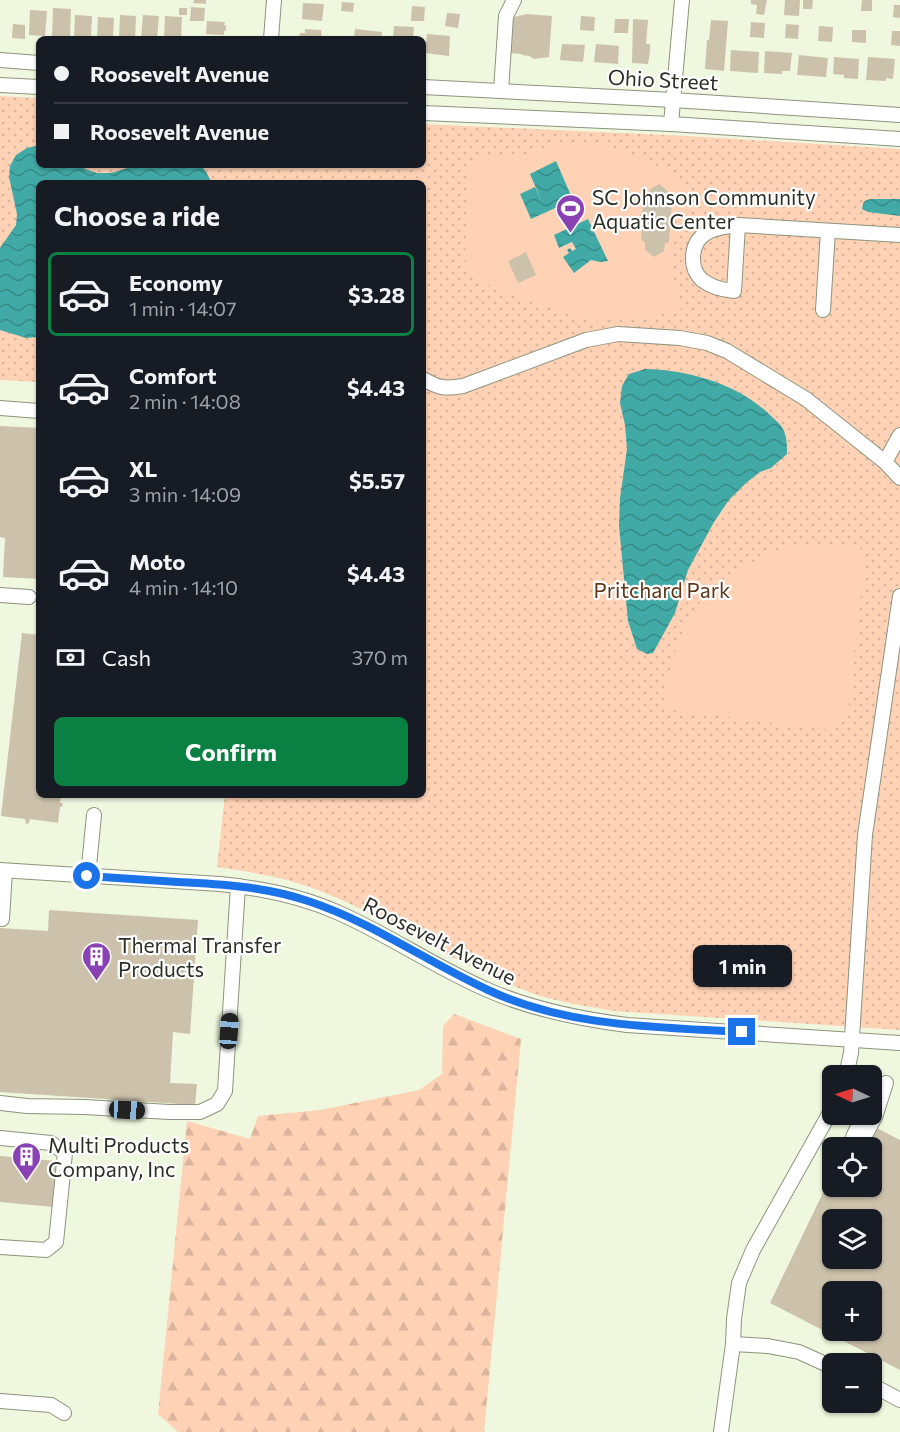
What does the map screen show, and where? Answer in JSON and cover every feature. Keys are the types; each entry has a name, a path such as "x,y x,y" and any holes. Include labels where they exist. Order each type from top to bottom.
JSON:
{"street":[{"path":"271,36 274,0"},
{"path":"501,91 506,15 514,0"},
{"path":"670,124 682,0"},
{"path":"0,60 36,63"},
{"path":"0,85 36,87"},
{"name":"Ohio Street","path":"426,87 900,115"},
{"path":"426,113 670,124 900,139"},
{"path":"738,225 734,291 723,290 700,278 694,266 694,248 698,241 706,233 716,229 738,225 900,236"},
{"path":"823,310 828,231"},
{"path":"426,381 439,388 463,386 586,340 618,334 687,339 707,343 727,351 806,399 885,462 900,478"},
{"path":"0,408 36,411"},
{"path":"885,462 900,435"},
{"path":"0,595 29,597"},
{"path":"848,1065 866,835 900,596"},
{"path":"87,876 94,815"},
{"path":"2,919 3,871"},
{"name":"Roosevelt Avenue","path":"3,871 238,886 284,894 338,912 489,991 559,1014 627,1024 900,1043"},
{"path":"0,1103 169,1112 200,1112 217,1104 225,1091 238,886"},
{"path":"882,1088 886,1083 900,1079"},
{"path":"882,1095 886,1083"},
{"path":"721,1432 739,1283 753,1250 823,1125"},
{"path":"861,1125 858,1139 869,1125"},
{"path":"0,1138 51,1143 65,1153 56,1242 46,1250 0,1247"},
{"path":"733,1344 768,1346 799,1352 822,1362"},
{"path":"882,1390 900,1400"},
{"path":"0,1401 51,1405 64,1413"}],"green space":[{"name":"Pritchard Park","path":"0,96 36,98 36,168 426,168 426,124 687,136 900,149 900,1030 614,1011 560,1001 501,981 369,913 315,889 279,878 217,867 225,798 426,798 426,180 36,180 36,382 0,380"},
{"name":"SC Johnson Community Aquatic Center","path":"557,143 604,145 624,151 666,171 680,173 680,187 692,188 691,214 678,232 672,249 671,268 681,310 642,318 593,322 474,280 467,270 465,260 470,166 475,158 487,155 505,155 522,159"},
{"path":"827,545 866,550 848,714 829,730 664,709 672,661 677,646 690,617 710,591 743,567 766,555 795,546"},
{"path":"454,1014 521,1039 484,1432 178,1432 158,1414 187,1121 250,1139 258,1116 320,1110 419,1090 442,1074 443,1026"}],"water":[{"path":"36,146 36,168 84,168 97,173 111,173 127,168 203,168 210,180 36,180 36,337 26,338 0,330 0,248 16,225 17,214 9,177 10,166 16,155"},
{"path":"556,161 573,200 531,219 520,194 535,187 542,202 530,174"},
{"path":"871,199 900,199 900,216 868,212 862,209 864,202"},
{"path":"588,219 608,261 591,260 574,273 563,257 569,253 567,250 570,248 572,251 576,249 572,242 559,248 554,235"},
{"path":"645,369 678,372 711,380 742,394 756,403 781,426 786,436 787,451 787,454 771,468 760,472 729,500 714,522 688,570 675,613 653,653 647,654 637,649 628,621 619,526 620,498 627,449 620,403 622,386 629,374"}],"building":[{"path":"194,0 206,0 206,4 193,3"},
{"path":"751,0 767,0 764,15 756,14 757,5 751,4"},
{"path":"785,0 800,0 799,16 784,15"},
{"path":"803,0 813,0 812,9 803,9"},
{"path":"862,0 872,0 872,11 861,11"},
{"path":"342,2 354,3 353,12 341,11"},
{"path":"303,3 324,4 322,21 302,19"},
{"path":"894,5 900,5 900,18 893,17"},
{"path":"412,6 425,7 424,21 411,21"},
{"path":"191,7 205,8 204,21 190,21"},
{"path":"53,8 71,9 70,36 52,36"},
{"path":"179,8 187,8 187,15 179,15"},
{"path":"30,10 47,11 45,36 29,35"},
{"path":"447,13 460,14 458,28 445,26"},
{"path":"527,14 552,16 549,57 534,59 522,54 507,53 509,18"},
{"path":"75,15 92,16 91,36 74,36"},
{"path":"120,15 136,16 135,36 119,36"},
{"path":"143,15 159,16 157,36 141,36"},
{"path":"165,16 182,17 181,36 164,36"},
{"path":"581,16 595,17 594,31 580,30"},
{"path":"98,17 114,18 113,36 97,36"},
{"path":"615,19 629,19 628,33 614,33"},
{"path":"633,19 648,20 646,44 650,44 650,51 648,64 632,63"},
{"path":"711,20 728,21 724,71 705,69"},
{"path":"207,21 225,22 224,35 206,34"},
{"path":"751,22 765,23 764,38 750,37"},
{"path":"13,24 25,25 25,39 12,38"},
{"path":"786,24 799,25 798,39 785,38"},
{"path":"394,26 414,27 413,36 393,36"},
{"path":"819,26 833,27 832,42 818,41"},
{"path":"305,29 321,30 322,36 299,36 300,33 305,33"},
{"path":"355,29 382,32 381,36 354,36"},
{"path":"852,30 866,30 866,43 852,42"},
{"path":"892,31 900,31 900,46 891,45"},
{"path":"427,34 450,36 449,56 426,53"},
{"path":"562,44 585,45 583,62 560,60"},
{"path":"596,44 619,46 618,64 594,62"},
{"path":"731,50 759,52 758,73 730,71"},
{"path":"765,51 792,53 790,71 782,71 782,74 764,73"},
{"path":"799,55 828,58 826,77 797,75"},
{"path":"834,57 859,59 858,79 833,74"},
{"path":"868,57 895,59 893,79 866,80"},
{"path":"659,184 668,191 668,199 672,201 671,214 677,222 670,229 669,242 665,243 664,251 654,257 645,250 645,242 641,240 642,227 636,219 642,213 644,199 648,198 649,190"},
{"path":"526,252 536,275 518,283 508,261"},
{"path":"0,426 36,428 36,579 3,577 5,538 0,537"},
{"path":"22,633 36,635 36,798 61,798 60,803 63,803 60,807 58,823 30,819 26,824 25,819 1,816"},
{"name":"Thermal Transfer Products","path":"49,910 198,920 190,1034 173,1032 170,1083 197,1084 195,1105 0,1092 0,928 48,931"},
{"path":"873,1126 900,1140 900,1370 882,1361 882,1353 867,1353 844,1341 882,1341 882,1281 822,1281 822,1330 770,1303 822,1195 822,1197 882,1197 882,1137 854,1137"},
{"name":"Multi Products Company, Inc","path":"0,1156 57,1161 53,1207 0,1202"}],"place":[{"name":"SC Johnson Community Aquatic Center","path":"571,234"},
{"name":"Thermal Transfer Products","path":"97,982"},
{"name":"Multi Products Company, Inc","path":"27,1182"}],"route":[{"path":"87,876 220,884 279,893 338,912 489,991 523,1004 596,1021 742,1032"}]}
